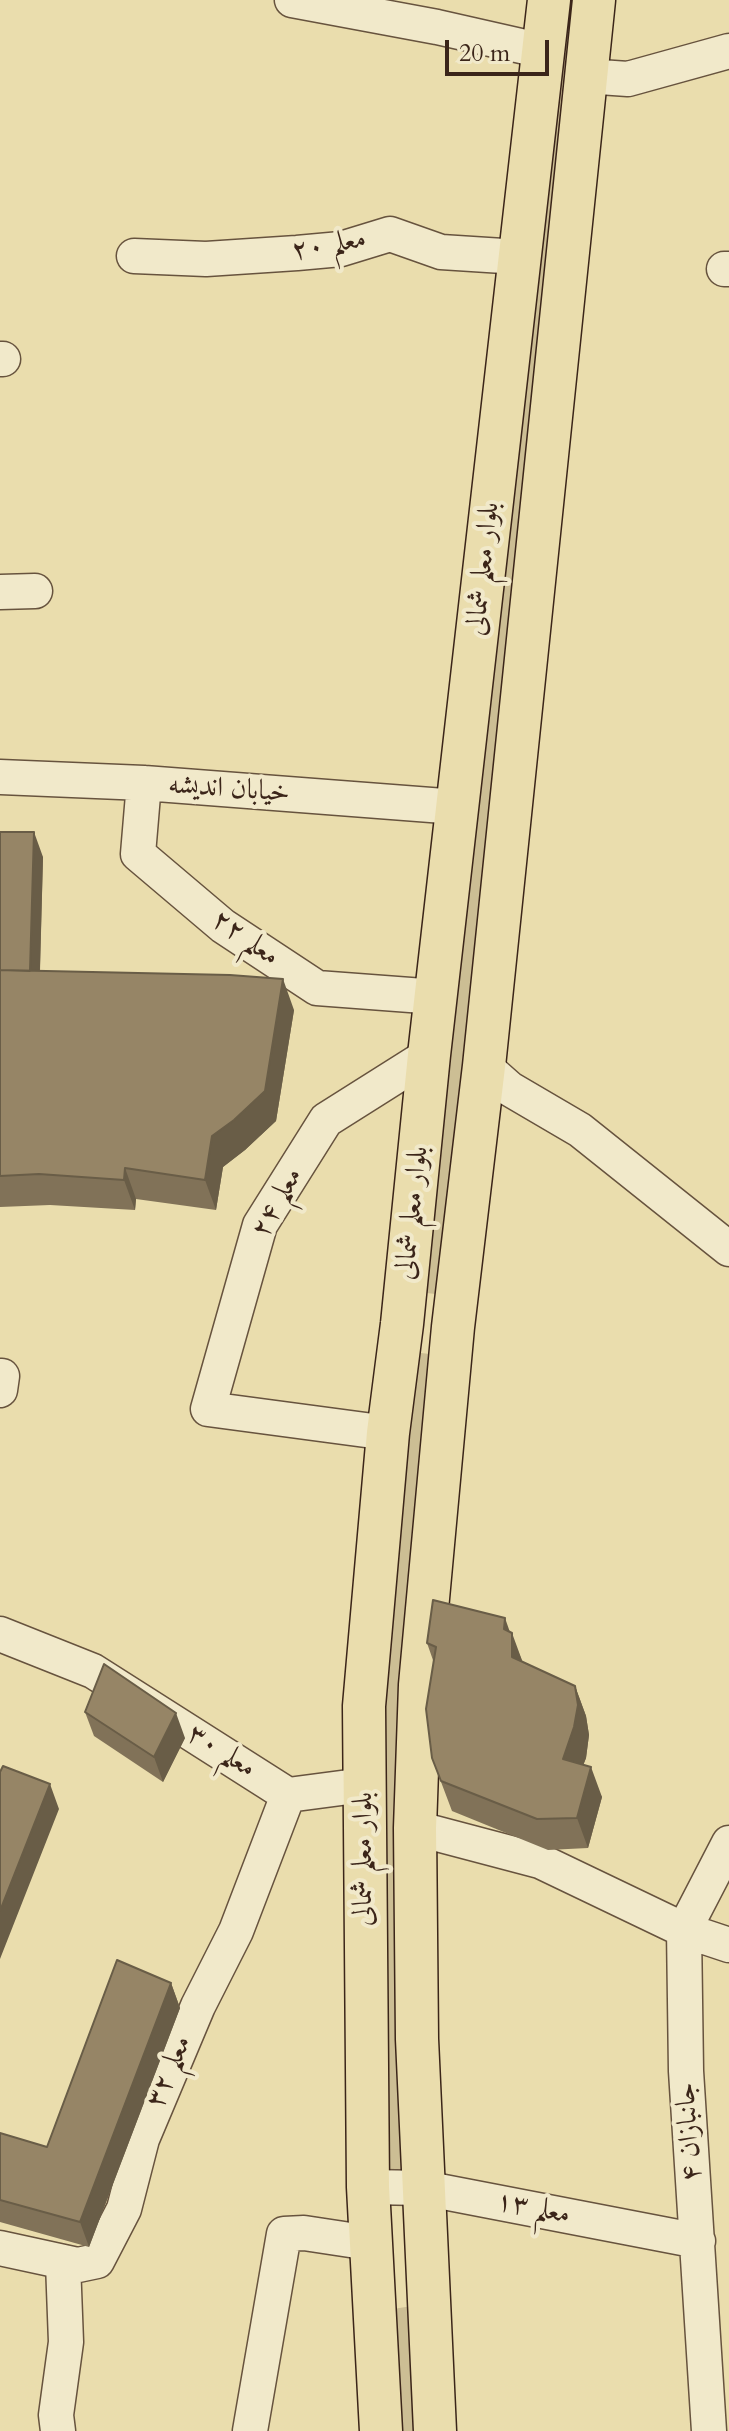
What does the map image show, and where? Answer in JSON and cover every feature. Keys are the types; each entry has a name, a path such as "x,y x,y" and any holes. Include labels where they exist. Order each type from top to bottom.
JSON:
{"main road":[{"name":"بلوار معلم شمالی","path":"381,2431 368,2187 364,1706 388,1433 549,0"},
{"name":"بلوار معلم شمالی","path":"435,2431 417,2039 415,1828 420,1685 453,1327 484,1066 594,0"},
{"path":"402,1324 453,1327"},
{"path":"370,2243 426,2238"}],"street":[{"path":"292,0 359,6 543,51"},
{"path":"585,76 628,79 729,51"},
{"name":"معلم ۲۰","path":"134,256 206,259 297,253 341,249 390,234 441,252 519,257"},
{"path":"0,592 35,591"},
{"name":"خیابان اندیشه","path":"0,777 144,783 457,807"},
{"name":"معلم ۲۲","path":"144,783 138,854 223,926 317,988 437,997"},
{"name":"معلم ۲۴","path":"388,1433 208,1409 260,1225 326,1120 429,1055"},
{"path":"484,1066 510,1089 580,1130 729,1249"},
{"name":"معلم ۳۰","path":"0,1634 93,1671 288,1795 364,1785"},
{"name":"معلم ۳۲","path":"0,2248 63,2263 78,2265 97,2261 124,2209 142,2139 198,2006 236,1931 288,1795"},
{"path":"415,1828 540,1861 684,1930 729,1945"},
{"name":"جانبازان ۴","path":"709,2431 686,2071 684,1930 729,1843"},
{"name":"معلم ۱۳","path":"368,2187 423,2188 698,2241"},
{"path":"250,2431 284,2234 304,2233 370,2243"},
{"path":"58,2431 56,2415 66,2342 63,2263"}],"shaded area":[{"path":"563,0 583,0 443,1295 419,1292"},
{"path":"413,1352 438,1355 408,2177 381,2178 377,1746"},
{"path":"412,2306 417,2431 398,2431 393,2309"}],"building":[{"path":"0,832 34,832 30,971 0,970"},
{"path":"0,970 283,979 265,1091 212,1136 205,1180 125,1168 124,1180 39,1174 0,1176"},
{"path":"433,1600 505,1618 504,1629 512,1633 512,1657 575,1686 578,1705 563,1759 591,1767 577,1818 537,1819 441,1781 432,1758 426,1709 436,1647 427,1643"},
{"path":"104,1664 176,1713 154,1757 85,1712"},
{"path":"3,1766 50,1784 0,1911 0,1772"},
{"path":"117,1960 171,1983 80,2222 0,2200 0,2133 47,2147"}]}
